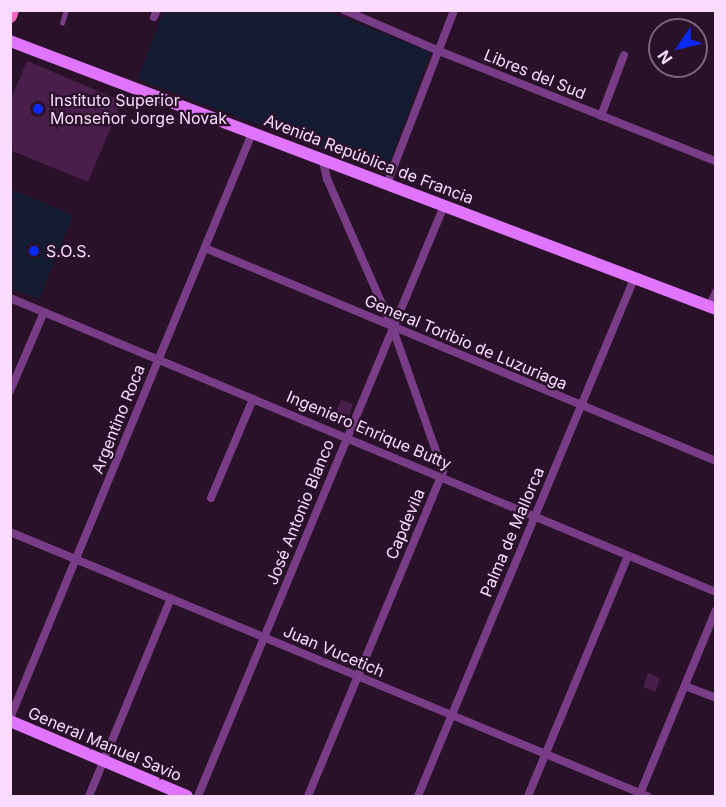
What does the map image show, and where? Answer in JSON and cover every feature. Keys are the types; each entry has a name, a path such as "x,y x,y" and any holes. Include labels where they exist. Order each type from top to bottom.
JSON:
{"main road":[{"path":"10,16 12,10"},
{"name":"Avenida República de Francia","path":"10,41 712,308"},
{"name":"General Manuel Savio","path":"10,720 103,762 187,796"}],"street":[{"name":"Libres del Sud","path":"344,10 600,117 716,161"},
{"path":"387,184 454,10"},
{"path":"600,117 624,55"},
{"name":"Argentino Roca","path":"10,720 253,132"},
{"name":"Capdevila","path":"308,796 442,477 443,468 393,329 327,179 322,161"},
{"name":"José Antonio Blanco","path":"198,796 444,206"},
{"name":"General Toribio de Luzuriaga","path":"205,248 393,329 716,461"},
{"name":"Palma de Mallorca","path":"418,796 634,279"},
{"path":"712,308 716,292"},
{"name":"Ingeniero Enrique Butty","path":"10,298 716,592"},
{"path":"10,391 44,312"},
{"path":"211,498 254,399"},
{"name":"Juan Vucetich","path":"10,532 642,796"},
{"path":"528,796 628,556"},
{"path":"89,796 171,598"},
{"path":"642,796 716,610"},
{"path":"685,686 716,698"}],"lane":[{"path":"62,23 66,10"}],"shaded area":[{"path":"164,11 326,11 430,52 386,173 138,79"},
{"name":"S.O.S.","path":"10,189 73,215 39,299 11,288"}],"building":[{"path":"27,61 122,101 88,182 10,150 10,101"},
{"path":"341,400 353,404 345,426 332,423"},
{"path":"648,673 660,678 655,692 643,687"}],"place":[{"name":"Instituto Superior Monseñor Jorge Novak","path":"38,109"},
{"name":"S.O.S.","path":"34,251"}]}
